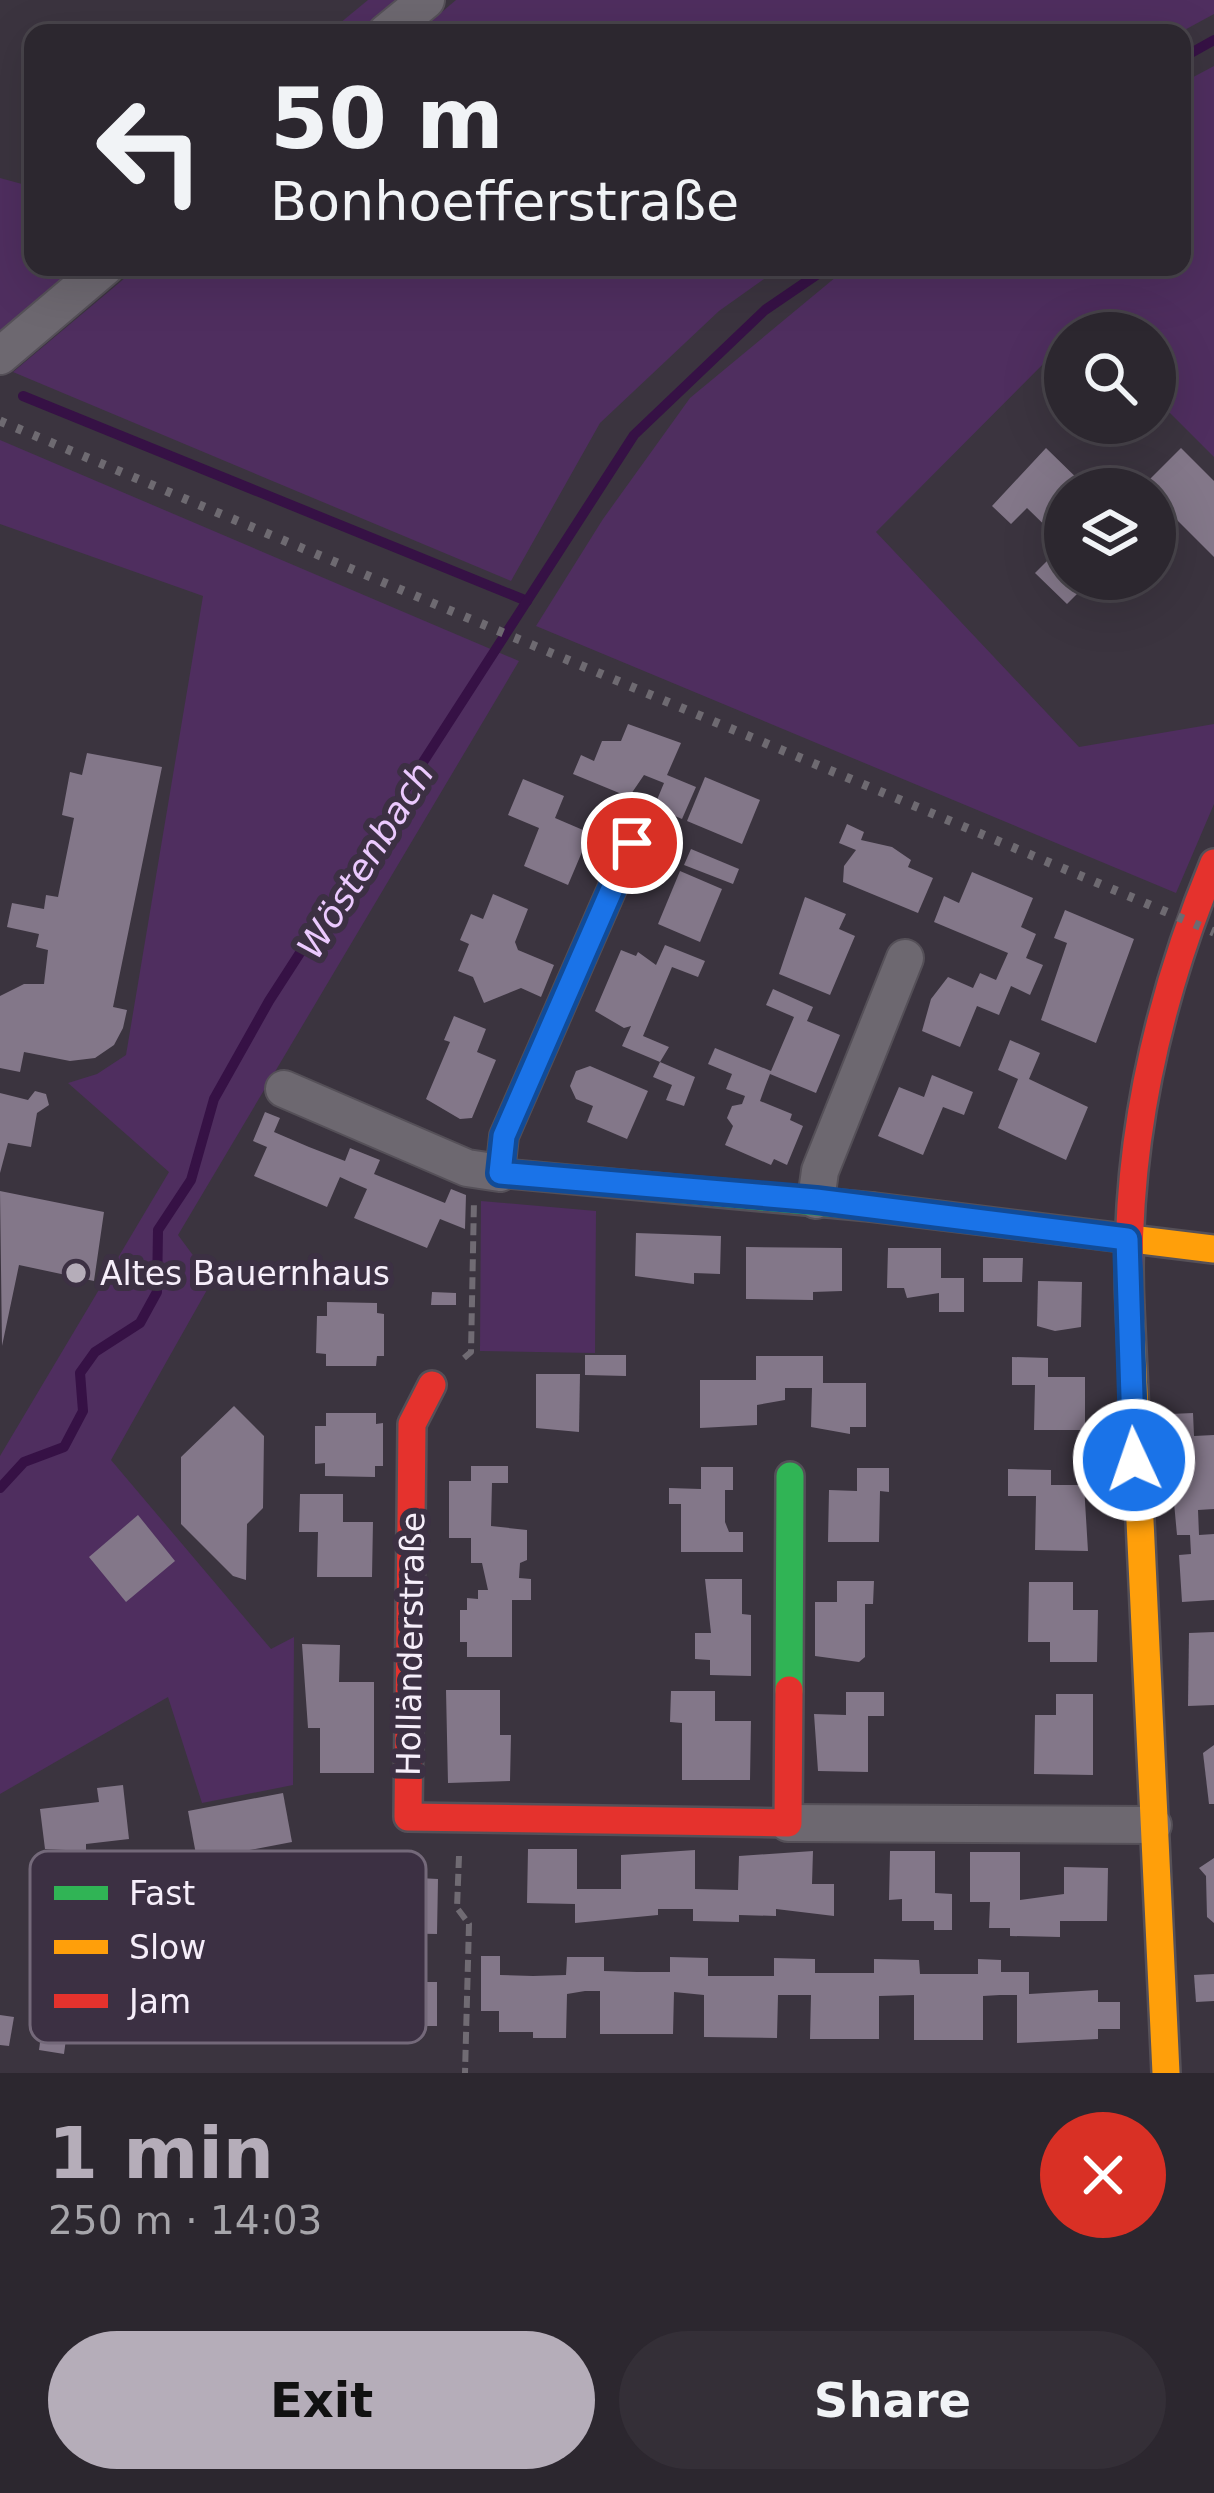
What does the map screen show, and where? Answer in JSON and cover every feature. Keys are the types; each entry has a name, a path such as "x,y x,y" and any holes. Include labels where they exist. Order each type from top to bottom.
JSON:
{"street":[{"path":"397,24 426,0"},
{"path":"0,356 94,276"},
{"path":"500,1173 504,1136 632,843"},
{"path":"1166,2073 1127,1239 1133,1145 1148,1053 1187,921 1214,863"},
{"path":"816,1200 820,1171 905,958"},
{"path":"284,1088 467,1168 816,1200 1214,1249"},
{"name":"Holländerstraße","path":"432,1385 412,1424 408,1817 1153,1825"},
{"path":"788,1823 790,1476"}],"path":[{"path":"432,1385 471,1352 474,1196 500,1173"},
{"path":"461,1816 457,1908 469,1924 464,2073"}],"shaded area":[{"path":"368,0 407,0 385,24 339,24"},
{"path":"456,0 1214,0 1214,14 1191,26 428,24"},
{"path":"1214,66 1214,457 1176,419 1176,312 1044,312 1044,363 876,532 1079,747 1214,724 1214,804 1176,893 536,626 603,519 690,398 837,276 1191,276 1191,78"},
{"path":"0,178 24,185 24,276 73,276 0,334"},
{"path":"127,276 768,276 719,311 600,423 511,581 13,372"},
{"path":"0,440 519,661 178,1235 212,1281 111,1460 271,1649 294,1637 293,1785 202,1803 168,1697 0,1794 0,1456 169,1172 68,1083 97,1074 126,1055 203,596 0,524"},
{"path":"481,1201 596,1211 595,1353 480,1351"}],"building":[{"path":"1046,448 1066,468 1044,468 1044,525 1027,508 1011,524 992,506"},
{"path":"1181,448 1214,481 1214,557 1176,519 1176,468 1161,468"},
{"path":"628,724 681,743 667,775 696,787 682,819 654,807 664,783 644,775 629,797 573,774 581,755 594,761 602,741 621,741"},
{"path":"87,753 162,767 113,1007 127,1010 123,1028 114,1045 95,1058 70,1061 24,1052 20,1072 0,1068 0,996 24,984 44,984 48,950 36,947 39,934 7,927 12,903 44,909 46,895 58,897 74,818 62,815 70,772 82,775"},
{"path":"705,777 760,800 742,844 687,821"},
{"path":"523,779 564,796 555,818 590,833 568,885 524,866 539,828 508,815"},
{"path":"847,824 864,832 861,840 892,847 911,860 908,867 933,878 918,913 843,882 844,866 856,850 839,843"},
{"path":"691,849 739,869 733,884 684,865"},
{"path":"680,871 722,889 700,942 658,924"},
{"path":"972,872 1033,898 1021,927 1036,934 1026,958 1043,965 1030,995 1011,986 999,1015 977,1006 960,1047 922,1031 931,999 948,977 973,988 980,973 996,980 1008,953 934,922 944,896 959,903"},
{"path":"493,894 528,909 515,942 518,950 554,965 541,997 521,988 484,1003 473,977 458,971 469,944 460,940 471,914 483,919"},
{"path":"805,897 846,914 839,929 855,936 830,995 779,974"},
{"path":"1065,910 1134,939 1096,1043 1041,1020 1067,943 1054,938"},
{"path":"665,945 705,961 698,977 672,967 643,1036 669,1047 660,1062 622,1046 631,1026 624,1028 595,1011 621,950 636,956 638,952 656,965"},
{"path":"773,989 813,1007 807,1021 840,1035 816,1093 770,1074 760,1101 792,1114 790,1120 803,1126 787,1165 774,1159 771,1165 725,1145 733,1126 727,1118 732,1106 742,1104 745,1096 726,1089 732,1074 708,1064 715,1048 771,1071 794,1017 766,1005"},
{"path":"454,1016 486,1029 477,1052 496,1060 472,1118 460,1119 426,1099 450,1042 444,1040"},
{"path":"1010,1040 1040,1053 1029,1079 1088,1107 1066,1160 998,1128 1018,1079 998,1070"},
{"path":"660,1062 695,1077 684,1106 666,1100 672,1085 653,1077"},
{"path":"590,1066 648,1091 627,1139 587,1122 593,1106 576,1099 570,1086 576,1071"},
{"path":"932,1075 973,1092 964,1115 943,1107 923,1155 878,1136 899,1087 924,1097"},
{"path":"35,1091 46,1094 49,1105 37,1113 31,1147 8,1143 0,1173 0,1093 28,1100"},
{"path":"265,1112 280,1118 274,1132 309,1147 345,1161 350,1148 380,1160 374,1174 445,1203 451,1189 466,1195 465,1229 440,1219 427,1248 354,1218 367,1189 340,1177 327,1207 254,1176 267,1147 253,1141"},
{"name":"Altes Bauernhaus","path":"0,1191 104,1212 94,1281 19,1265 2,1346"},
{"path":"636,1233 721,1236 720,1274 694,1273 694,1284 635,1276"},
{"path":"746,1247 842,1248 842,1291 813,1292 813,1300 746,1299"},
{"path":"888,1248 941,1248 941,1278 964,1278 964,1312 939,1312 939,1293 907,1298 904,1288 887,1288"},
{"path":"983,1258 1023,1258 1022,1282 983,1282"},
{"path":"1038,1281 1082,1282 1081,1327 1055,1331 1037,1326"},
{"path":"432,1292 456,1293 456,1305 431,1305"},
{"path":"327,1302 377,1303 377,1313 384,1314 384,1356 377,1356 376,1366 326,1366 326,1354 316,1353 317,1316 327,1316"},
{"path":"585,1355 626,1355 626,1376 585,1375"},
{"path":"756,1356 823,1356 823,1383 866,1383 866,1427 850,1427 850,1434 811,1427 812,1388 785,1388 785,1400 757,1405 757,1425 700,1428 700,1380 756,1380"},
{"path":"1012,1357 1048,1358 1048,1377 1085,1377 1085,1430 1034,1430 1035,1385 1012,1385"},
{"path":"536,1374 580,1374 579,1432 536,1428"},
{"path":"234,1406 264,1436 263,1508 247,1524 246,1580 233,1576 181,1524 181,1457"},
{"path":"326,1413 376,1413 376,1424 383,1423 383,1466 375,1466 375,1477 325,1476 325,1463 315,1464 315,1426 326,1426"},
{"path":"1193,1413 1194,1436 1214,1435 1214,1509 1198,1510 1199,1535 1214,1534 1214,1600 1182,1602 1179,1555 1191,1554 1190,1535 1177,1535 1168,1438 1170,1414"},
{"path":"471,1466 508,1466 508,1483 492,1483 491,1526 527,1530 527,1560 520,1563 519,1578 531,1579 531,1600 512,1600 512,1657 467,1657 467,1642 460,1642 460,1610 467,1610 467,1598 478,1599 478,1590 488,1590 482,1563 471,1563 471,1538 449,1538 449,1481 471,1481"},
{"path":"701,1467 733,1467 733,1490 725,1490 725,1522 729,1532 743,1532 743,1552 681,1552 681,1504 669,1504 669,1488 701,1489"},
{"path":"857,1468 889,1468 889,1492 880,1491 879,1542 828,1542 829,1490 857,1491"},
{"path":"1008,1469 1051,1470 1051,1485 1084,1485 1088,1551 1035,1550 1036,1496 1008,1496"},
{"path":"300,1494 343,1494 343,1522 373,1522 372,1577 317,1577 318,1532 299,1532"},
{"path":"138,1515 175,1561 126,1602 89,1557"},
{"path":"705,1579 742,1579 742,1614 751,1615 751,1676 710,1675 710,1660 695,1659 695,1633 711,1633"},
{"path":"837,1581 874,1581 873,1604 865,1604 865,1657 859,1662 815,1656 815,1602 837,1602"},
{"path":"1029,1582 1073,1582 1073,1610 1098,1610 1097,1662 1050,1662 1050,1642 1028,1642"},
{"path":"1214,1632 1214,1705 1188,1706 1189,1633"},
{"path":"302,1644 340,1645 339,1682 374,1682 374,1773 320,1773 320,1728 308,1728"},
{"path":"446,1690 500,1690 500,1735 511,1735 510,1781 448,1783"},
{"path":"671,1691 715,1691 715,1721 751,1721 750,1780 682,1780 682,1723 670,1722"},
{"path":"846,1692 884,1692 884,1716 868,1716 868,1772 818,1771 814,1714 846,1715"},
{"path":"1056,1694 1093,1694 1093,1775 1034,1774 1035,1715 1056,1715"},
{"path":"1214,1745 1214,1804 1209,1804 1203,1753"},
{"path":"123,1785 129,1839 86,1844 86,1851 45,1849 40,1809 99,1802 97,1788"},
{"path":"283,1793 292,1842 244,1851 195,1851 188,1811"},
{"path":"528,1849 577,1849 577,1889 621,1889 621,1855 695,1850 695,1889 738,1890 739,1856 813,1851 812,1884 834,1884 834,1916 776,1909 776,1916 739,1915 739,1922 693,1921 693,1909 658,1909 658,1915 575,1923 575,1904 527,1903"},
{"path":"890,1851 935,1851 935,1893 952,1894 952,1930 934,1930 934,1921 902,1921 902,1899 889,1900"},
{"path":"970,1852 1020,1852 1020,1900 1064,1894 1064,1867 1108,1868 1107,1921 1060,1921 1060,1937 1010,1936 1010,1928 989,1928 990,1902 970,1902"},
{"path":"1214,1858 1214,1923 1207,1917 1206,1876 1199,1868"},
{"path":"426,1878 438,1879 437,1934 426,1934"},
{"path":"481,1956 500,1956 500,1975 533,1976 566,1975 567,1957 604,1957 604,1971 637,1972 670,1972 670,1957 708,1958 708,1976 774,1976 774,1958 815,1959 815,1973 874,1973 874,1959 919,1960 920,1974 978,1974 978,1959 1001,1960 1001,1972 1029,1972 1029,1994 1098,1990 1098,2002 1120,2002 1120,2029 1098,2029 1098,2039 1017,2043 1017,1995 1000,1995 983,1996 983,2040 914,2040 914,1995 879,1996 879,2039 810,2039 811,1995 778,1995 777,2038 704,2037 704,1995 674,1992 673,2034 600,2034 600,1991 585,1991 567,1994 566,2038 533,2038 533,2032 499,2032 499,2011 481,2011"},
{"path":"1214,1974 1214,2001 1196,2002 1194,1975"},
{"path":"426,1982 437,1982 437,2026 426,2026"},
{"path":"0,2015 14,2017 9,2046 0,2045"},
{"path":"40,2043 65,2043 64,2054 39,2050"}],"waterway":[{"name":"Wöstenbach","path":"1191,53 1214,40"},
{"name":"Wöstenbach","path":"0,1488 24,1462 64,1447 83,1411 80,1373 95,1352 140,1323 157,1292 158,1230 191,1180 214,1099 269,1001 634,435 765,310 815,276"},
{"path":"23,396 527,601"}],"railway":[{"path":"0,421 1214,932"}],"traffic: fast":[{"path":"632,843 504,1136 500,1173 871,1207"},
{"path":"789,1690 790,1476"}],"traffic: slow":[{"path":"871,1207 1214,1249"},
{"path":"1130,1308 1166,2073"}],"traffic: jam":[{"path":"1130,1308 1132,1193 1147,1081 1175,971 1214,863"},
{"path":"432,1385 412,1424 408,1817 788,1823 789,1690"}],"place":[{"name":"Altes Bauernhaus","path":"76,1273"}],"route":[{"path":"632,843 504,1136 500,1173 816,1200 1127,1239 1134,1460"}]}
